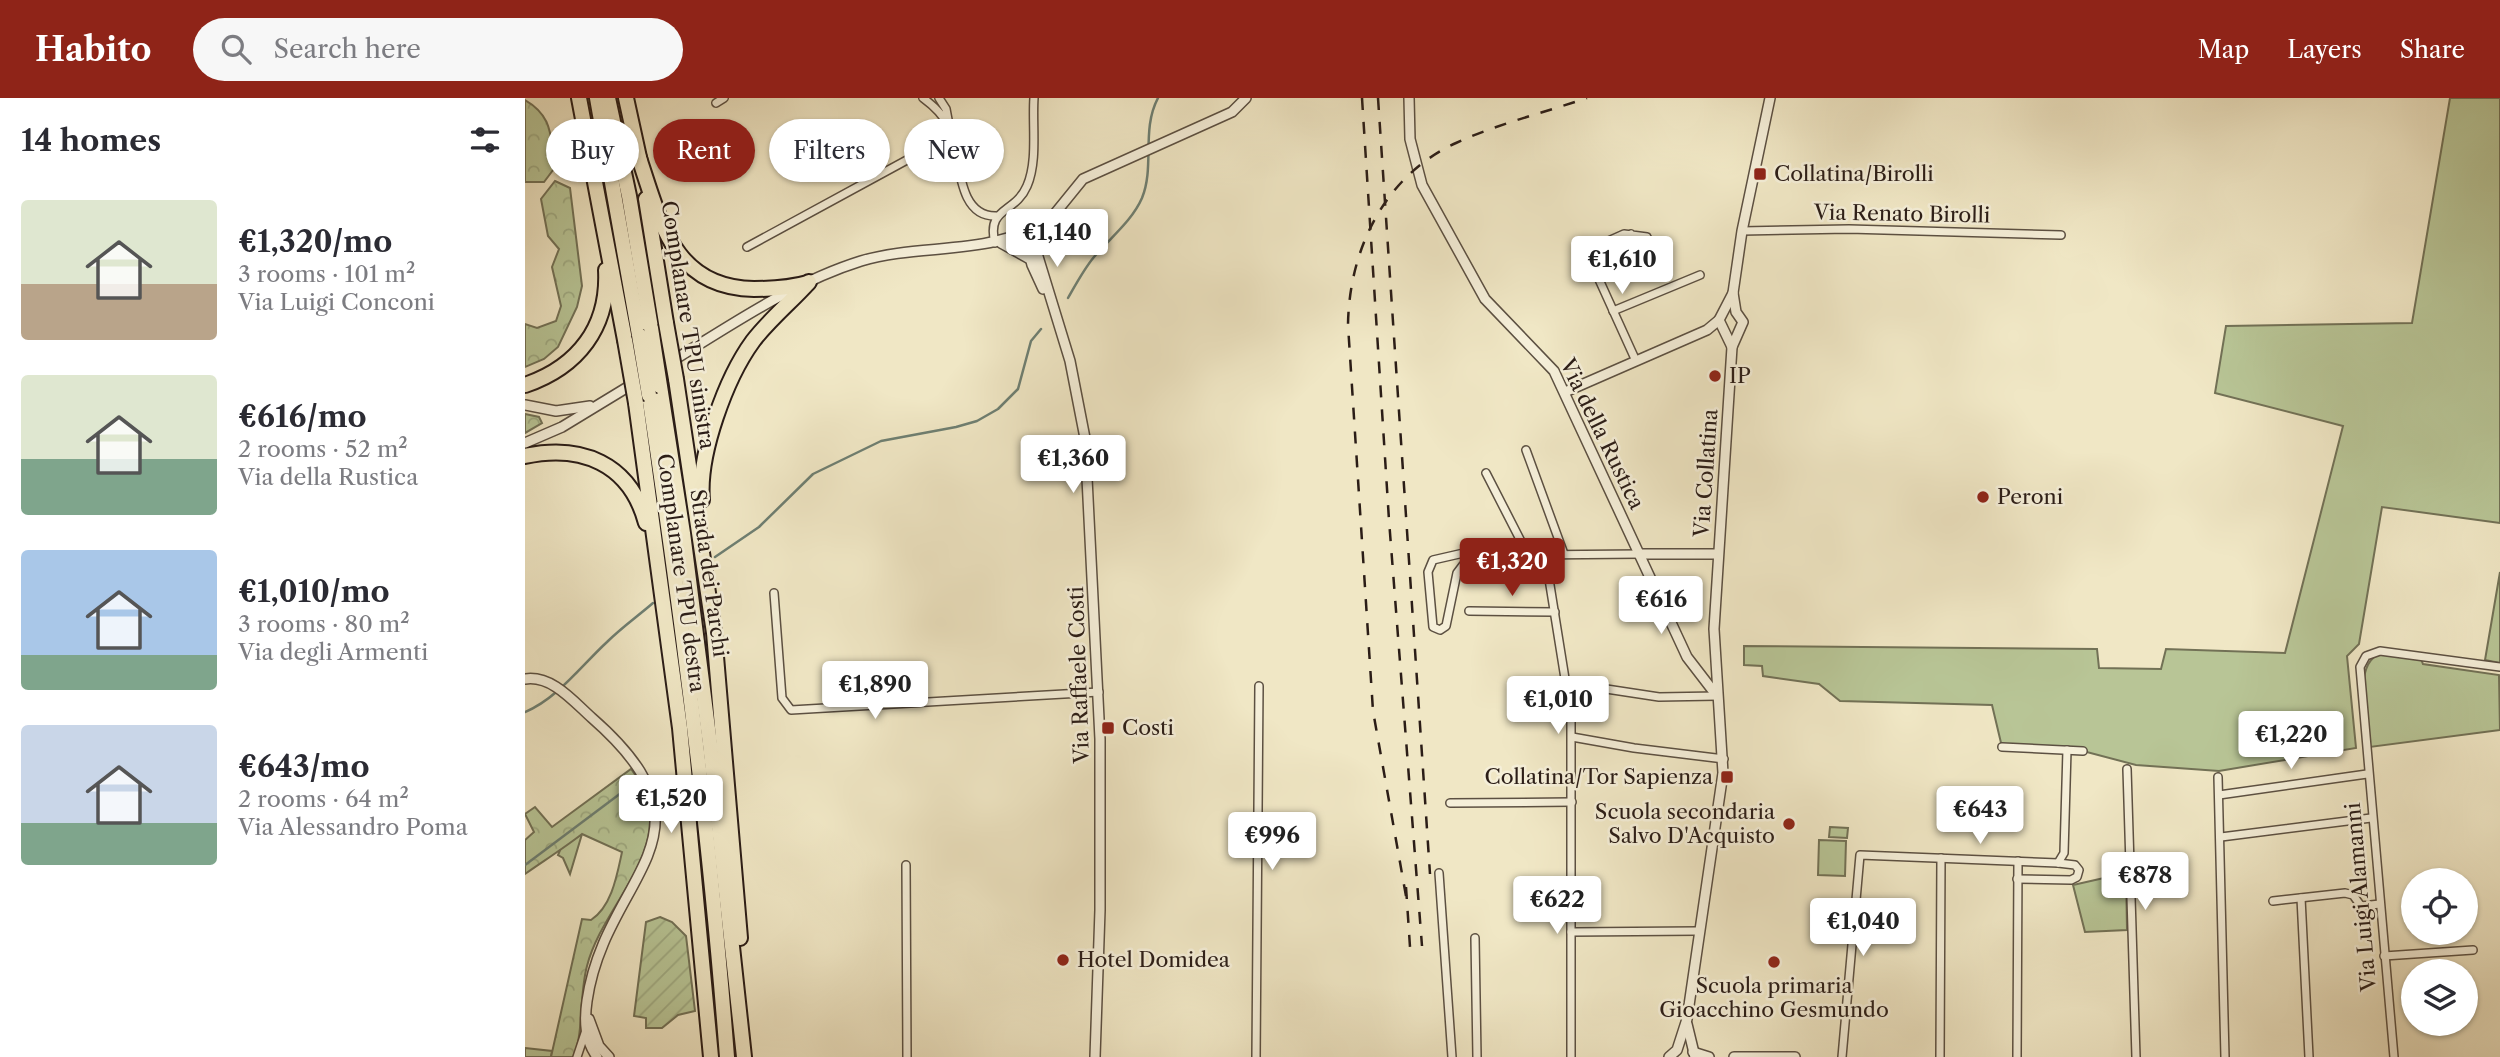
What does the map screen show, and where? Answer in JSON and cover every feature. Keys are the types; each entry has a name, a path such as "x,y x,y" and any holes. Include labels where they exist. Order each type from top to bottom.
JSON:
{"highway":[{"name":"Complanare TPU destra","path":"579,98 636,403 671,659 695,867 711,1057"},
{"name":"Strada dei Parchi","path":"597,98 645,331"},
{"name":"Strada dei Parchi","path":"608,98 629,196 654,390 693,707 727,1057"},
{"name":"Complanare TPU sinistra","path":"626,98 630,119"},
{"path":"639,158 666,235 674,249 694,271 716,282 743,289 779,288 809,282"},
{"name":"Complanare TPU sinistra","path":"639,161 676,379 714,634 740,947 738,978"},
{"path":"525,385 563,368 592,336 605,296 604,223"},
{"path":"714,634 717,609 701,486 708,440 748,348 809,282"},
{"name":"Strada dei Parchi","path":"654,390 685,547 711,744 731,948 738,978 744,1057"},
{"path":"525,456 564,452 593,458 620,476 633,492 647,527 661,628 671,659"}],"street":[{"path":"716,103 724,98"},
{"path":"923,98 938,109 944,119"},
{"path":"939,98 948,119"},
{"path":"991,228 997,216 1012,204 1027,186 1034,98"},
{"path":"964,182 969,203 991,228 997,242 1033,254 1051,217 1083,179 1231,112 1246,98"},
{"name":"Via della Rustica","path":"1409,98 1410,139 1422,186 1485,299 1546,360 1565,392 1687,656 1717,695"},
{"path":"1707,330 1738,333 1742,318 1736,312 1733,293 1742,231 1770,98"},
{"path":"747,247 904,158"},
{"path":"980,213 997,216"},
{"path":"525,443 562,427 809,282 875,257 997,242 1024,233 1051,217"},
{"name":"Via Renato Birolli","path":"1742,231 1849,229 2061,235"},
{"name":"Via Raffaele Costi","path":"1024,233 1073,372 1084,425 1099,692 1100,910 1095,1057"},
{"path":"1585,251 1631,234"},
{"path":"1582,242 1636,361"},
{"path":"1613,311 1700,275"},
{"path":"1565,392 1707,330 1721,317 1733,293"},
{"path":"1721,317 1736,312"},
{"name":"Via Collatina","path":"1721,317 1724,333 1732,347"},
{"name":"Via Collatina","path":"1687,1019 1724,759 1713,646 1732,347 1738,333"},
{"path":"525,405 556,411 598,404"},
{"path":"1526,450 1564,554"},
{"path":"1486,473 1528,555"},
{"path":"1528,555 1470,552 1433,560 1428,572 1433,627 1440,630 1445,627 1456,574 1461,566 1545,554 1718,554"},
{"path":"1545,554 1567,683 1572,737 1571,1057"},
{"path":"775,593 782,698 791,710 1099,692"},
{"path":"1469,611 1555,612"},
{"name":"Via Luigi Alamanni","path":"2394,1057 2358,675 2361,663 2369,653 2384,651 2500,667"},
{"path":"525,679 550,682 616,740 634,762 650,789 656,820 649,856 595,959 587,1000 586,1029 577,1057"},
{"path":"1567,683 1659,697 1717,695"},
{"path":"1256,1057 1259,686"},
{"path":"1572,737 1724,759"},
{"path":"2002,747 2083,751"},
{"path":"2058,863 2064,853 2067,750"},
{"path":"2127,769 2136,1057"},
{"path":"2219,795 2367,774"},
{"path":"2218,777 2225,1057"},
{"path":"1450,803 1572,802"},
{"path":"2221,837 2371,818"},
{"path":"1842,1057 1860,855 2058,863 2075,865 2080,870 2078,876 2071,880 2017,879"},
{"path":"1940,1057 1941,858"},
{"path":"2017,1057 2018,861"},
{"path":"906,864 907,1057"},
{"path":"1439,873 1452,1057"},
{"path":"2273,901 2349,894 2361,906 2380,904"},
{"path":"2301,898 2309,1057"},
{"path":"1571,932 1698,931"},
{"path":"1475,938 1478,1057"},
{"path":"2384,956 2473,950"},
{"path":"587,1000 600,1056"},
{"path":"1687,1019 1693,1053"},
{"path":"1674,1054 1687,1019"},
{"path":"586,1029 600,1056"},
{"path":"1674,1054 1684,1047 1693,1053 1709,1057"},
{"path":"1734,1057 1795,1057"}],"green space":[{"path":"2450,98 2500,98 2500,523 2382,507 2359,644 2347,656 2356,748 2219,771 2136,765 2083,751 2002,747 1992,705 1840,701 1819,684 1763,676 1762,666 1744,665 1744,646 2097,649 2099,668 2161,669 2166,649 2285,653 2343,426 2215,393 2226,326 2412,323"},
{"path":"525,100 546,120 546,179 544,182 525,182"},
{"path":"554,182 570,188 582,286 577,307 558,347 544,359 525,367 525,324 537,328 556,321 561,306 552,267 559,249 548,236 541,199"},
{"path":"525,414 539,417 542,423 525,433"},
{"path":"2500,572 2500,663 2485,660"},
{"path":"2381,653 2421,659 2423,664 2499,675 2500,730 2370,747 2364,709 2364,681 2366,669 2372,659"},
{"path":"631,769 646,795 650,821 646,845 636,869 596,941 587,966 574,1057 551,1057 582,919 591,920 604,907 613,889 622,852 582,834 525,874 525,840 534,832 525,814 535,807 552,827"},
{"path":"1830,827 1848,828 1847,838 1829,837"},
{"path":"582,834 570,874 563,858 558,855 561,848"},
{"path":"1819,840 1846,841 1845,876 1818,875"},
{"path":"2126,873 2127,930 2085,932 2073,885"},
{"path":"660,917 672,922 686,936 695,1011 678,1015 662,1028 646,1028 646,1018 634,1016 646,922"},
{"path":"525,1048 552,1051 551,1057 525,1057"}],"waterway":[{"path":"1068,298 1090,262 1127,222 1142,198 1148,173 1150,123 1158,98"},
{"path":"715,557 759,527 813,474 881,441 956,427 977,421 998,409 1018,389 1031,341 1041,329"},
{"path":"525,712 548,699 612,637 653,603"},
{"path":"525,865 633,784"}],"railway":[{"path":"1362,98 1389,520 1422,946"},
{"path":"1378,98 1430,874"},
{"path":"1406,896 1373,711 1348,325 1355,270 1375,218 1390,195 1431,157 1488,130 1587,98"},
{"path":"1406,887 1410,947"}],"place":[{"name":"Collatina/Birolli","path":"1760,174"},
{"name":"IP","path":"1715,376"},
{"name":"Peroni","path":"1983,497"},
{"name":"Costi","path":"1108,728"},
{"name":"Collatina/Tor Sapienza","path":"1727,777"},
{"name":"Scuola secondaria Salvo D'Acquisto","path":"1789,824"},
{"name":"Hotel Domidea","path":"1063,960"},
{"name":"Scuola primaria Gioacchino Gesmundo","path":"1774,962"}]}
